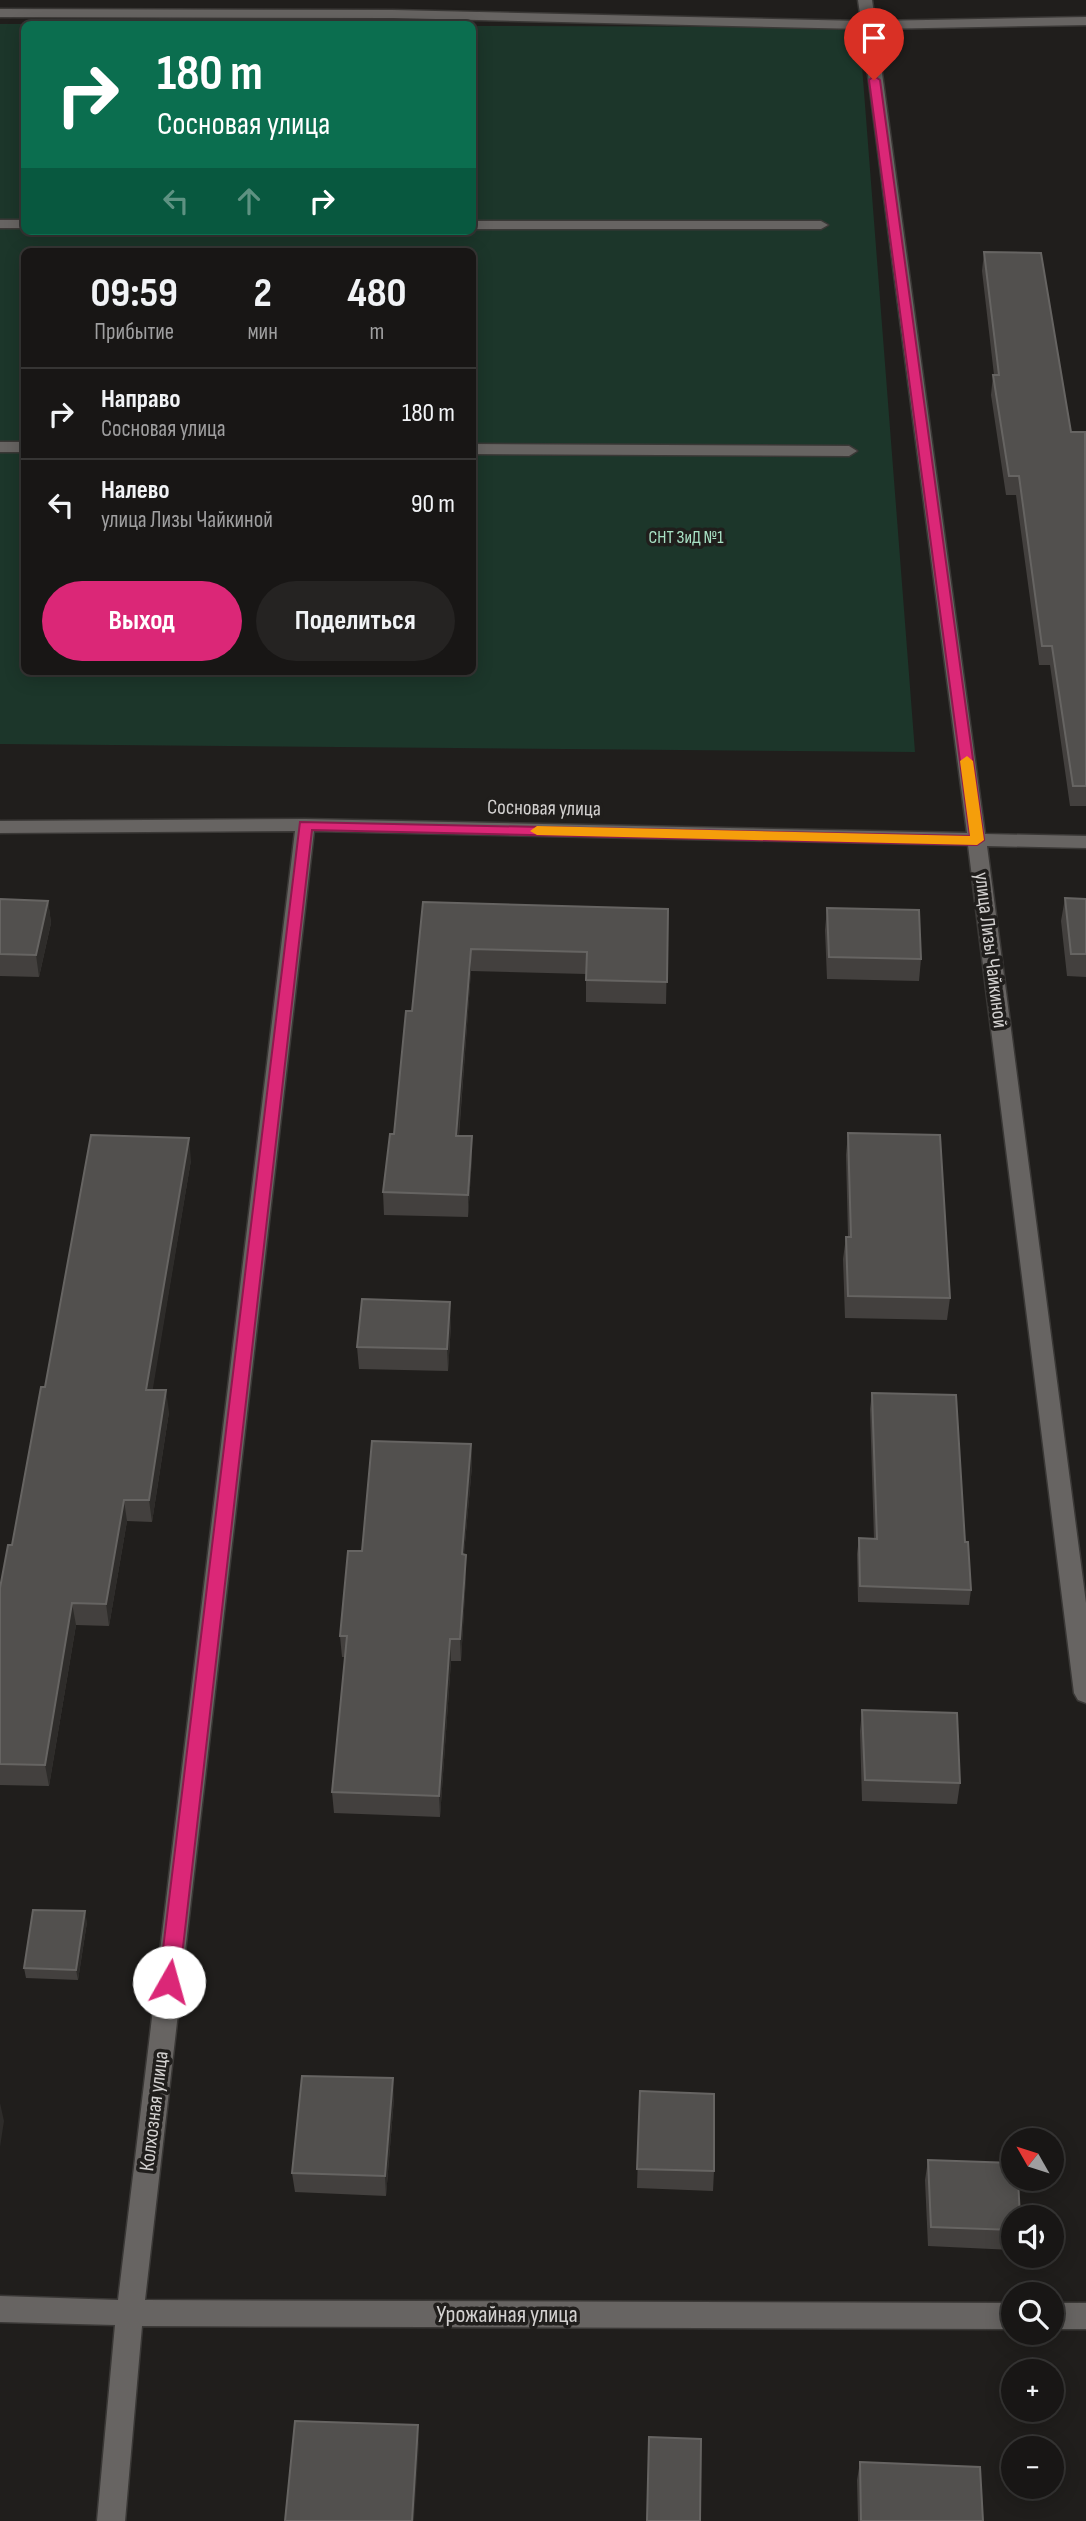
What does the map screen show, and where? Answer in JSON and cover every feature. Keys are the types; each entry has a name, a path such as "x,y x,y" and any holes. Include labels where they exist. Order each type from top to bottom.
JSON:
{"street":[{"name":"улица Лизы Чайкиной","path":"864,0 977,840 1086,1693"},
{"path":"0,13 393,7 867,25 1086,21"},
{"path":"0,224 21,224"},
{"path":"476,225 821,225"},
{"path":"0,447 21,447"},
{"path":"476,449 849,451"},
{"name":"Сосновая улица","path":"0,827 305,825 1086,842"},
{"name":"Колхозная улица","path":"111,2521 130,2313 305,825"},
{"name":"Урожайная улица","path":"0,2309 130,2313 1001,2316"},
{"path":"1064,2316 1086,2316"}],"green space":[{"name":"СНТ ЗиД №1","path":"0,24 21,24 21,235 476,235 476,26 859,27 915,752 0,744"}],"building":[{"path":"984,252 1041,253 1071,432 1085,432 1086,786 1073,786 1052,646 1042,646 1019,476 1009,476 993,375 999,375"},
{"path":"1065,898 1086,899 1086,954 1071,954"},
{"path":"0,899 48,901 36,955 0,954"},
{"path":"423,902 668,909 667,982 586,980 587,952 471,949 456,1136 472,1136 468,1195 383,1192 390,1134 394,1134 406,1011 412,1011"},
{"path":"827,908 919,910 921,959 829,957"},
{"path":"848,1133 940,1135 950,1298 848,1296 846,1237 851,1237"},
{"path":"91,1135 189,1138 146,1390 166,1390 149,1500 124,1500 106,1604 72,1603 45,1765 0,1764 0,1588 8,1545 12,1545 41,1387 45,1387"},
{"path":"362,1299 450,1302 447,1349 357,1347"},
{"path":"872,1393 956,1395 965,1542 968,1542 971,1590 860,1586 859,1538 877,1539"},
{"path":"372,1441 471,1444 462,1554 466,1555 460,1639 450,1639 439,1796 332,1792 347,1636 340,1636 348,1551 362,1551"},
{"path":"862,1710 957,1713 960,1783 865,1780"},
{"path":"33,1910 85,1911 76,1970 24,1968"},
{"path":"302,2076 393,2078 385,2176 292,2173"},
{"path":"640,2091 714,2094 714,2171 637,2169"},
{"path":"928,2160 1001,2163 1001,2191 1019,2191 1019,2205 1001,2205 1001,2230 931,2227"},
{"path":"295,2421 418,2425 412,2521 285,2521"},
{"path":"649,2437 701,2439 700,2521 647,2521"},
{"path":"860,2462 980,2467 983,2521 861,2521"}],"slow traffic":[{"path":"537,831 977,840 967,761"}],"route":[{"path":"169,1982 305,825 977,840 874,80"}]}
